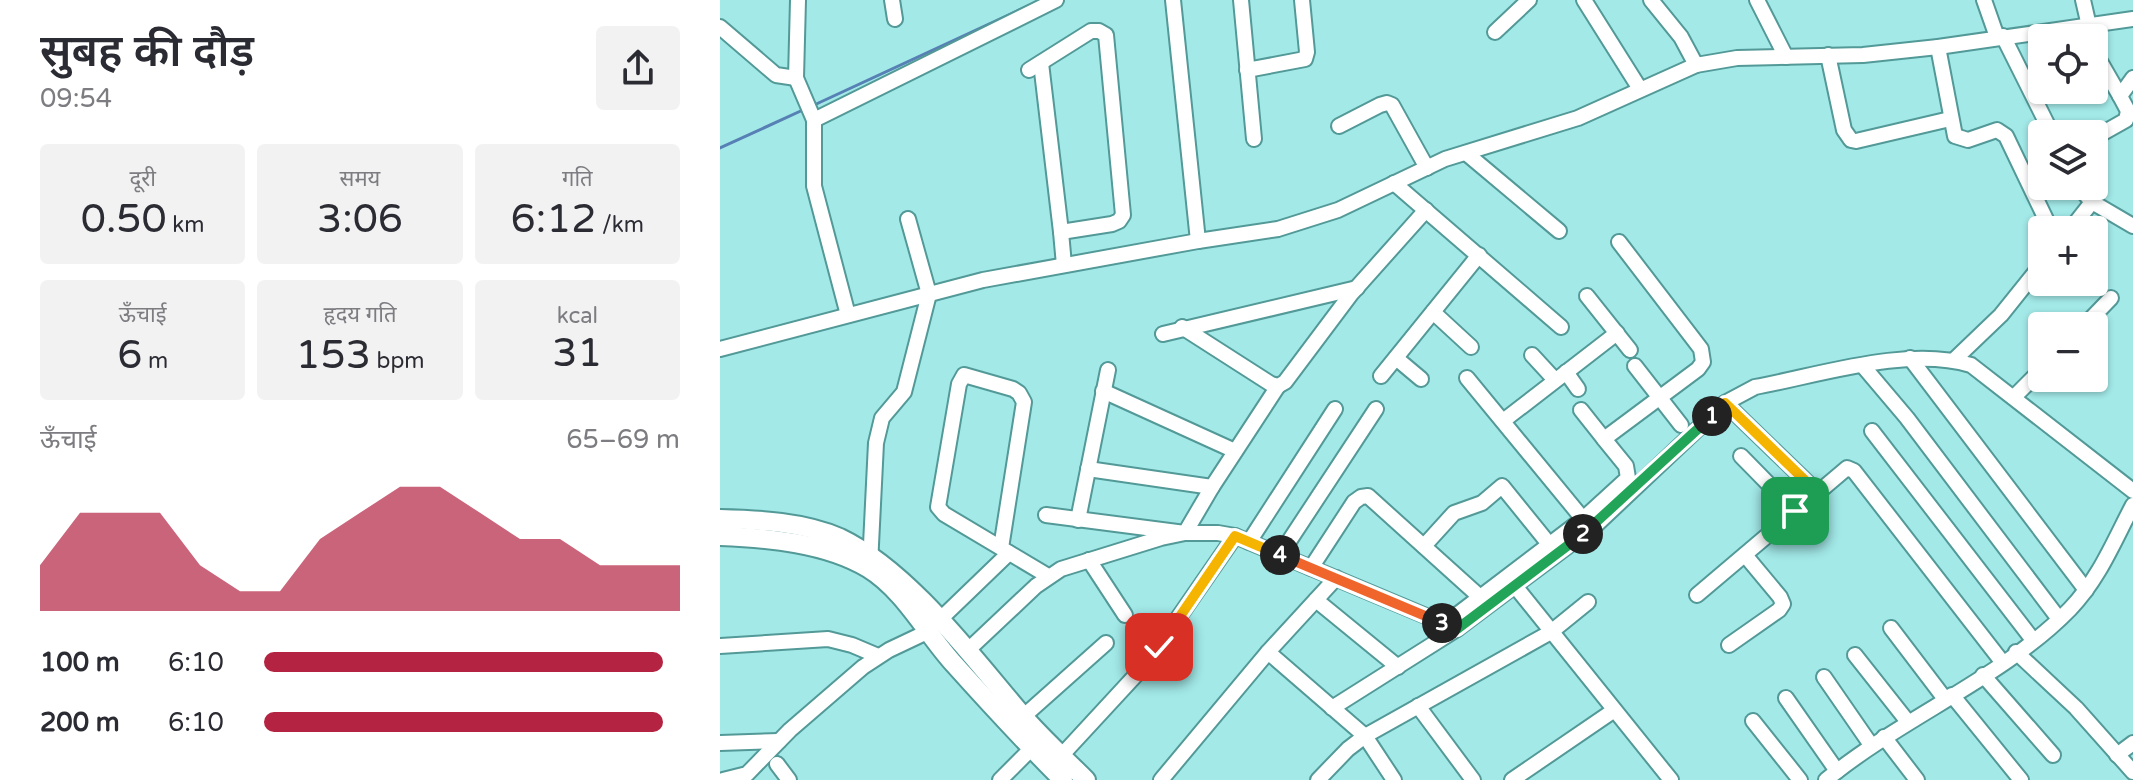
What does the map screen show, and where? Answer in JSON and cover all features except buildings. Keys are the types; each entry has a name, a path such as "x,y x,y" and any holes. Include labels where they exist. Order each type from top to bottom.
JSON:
{"street":[{"path":"798,0 798,83 813,116 814,186 848,315"},
{"path":"892,0 895,19"},
{"path":"813,116 1056,0"},
{"path":"1173,0 1198,241"},
{"path":"1241,0 1254,139"},
{"path":"1247,70 1305,59 1302,0"},
{"path":"1495,32 1529,0"},
{"path":"1584,0 1640,89"},
{"path":"1651,0 1681,37 1696,65"},
{"path":"1757,0 1786,57"},
{"path":"1984,0 2045,120"},
{"path":"2083,0 2085,24"},
{"path":"2108,25 2133,19"},
{"path":"720,27 776,75 798,83"},
{"path":"1061,232 1112,224 1123,215 1106,35 1099,31 1091,31 1035,66 1064,265"},
{"path":"720,349 983,280 1278,229 1338,210 1466,153 1578,118 1696,65 1737,58 1863,55 2028,34"},
{"path":"1938,47 1952,130 1961,139 1968,140 1997,130 2006,136 2044,216"},
{"path":"1828,55 1844,130 1851,140 1950,119"},
{"path":"2108,75 2128,111 2126,120 2108,130"},
{"path":"2120,96 2133,78"},
{"path":"1339,126 1380,105 1392,105 1427,168"},
{"path":"1466,153 1559,231"},
{"path":"1394,183 1561,327"},
{"path":"2081,216 2092,202 2133,226"},
{"path":"967,651 1048,576 1089,560 1185,533 1278,386 1285,382 1357,288 1426,210"},
{"path":"870,564 876,443 882,418 904,392 929,294 908,219"},
{"path":"1604,439 1698,369 1704,355 1619,242"},
{"path":"1381,376 1479,255"},
{"path":"1954,360 2001,315 2028,281"},
{"path":"1163,334 1182,327 1357,288"},
{"path":"1587,296 1630,350"},
{"path":"2098,312 2111,298"},
{"path":"1433,312 1471,347"},
{"path":"1182,327 1278,386"},
{"path":"1503,421 1617,333"},
{"path":"1532,355 1578,389"},
{"path":"1396,358 1421,379"},
{"path":"1910,358 2086,590"},
{"path":"1458,614 1596,525 1725,403 1755,387 1863,366 1910,358 1954,360 1971,365 2133,491"},
{"path":"1635,366 1681,425"},
{"path":"1863,366 1907,418 2059,619"},
{"path":"1078,520 1108,370"},
{"path":"723,780 747,774 779,741 878,656 933,626 1005,550 1024,402 1013,389 964,375 959,384 938,507 944,514 1005,550 1048,576"},
{"path":"1467,378 1583,519"},
{"path":"2014,397 2028,383"},
{"path":"1103,391 1235,451"},
{"path":"1725,403 1817,492"},
{"path":"1062,755 1147,663 1242,539 1335,409"},
{"path":"1280,555 1376,409"},
{"path":"1332,708 1457,629 1549,544 1583,519 1628,478 1626,466 1581,410"},
{"path":"1872,431 2033,640"},
{"path":"1741,456 1795,511"},
{"path":"1697,595 1847,468 1854,471 2003,663"},
{"path":"1088,469 1212,487"},
{"path":"1424,546 1454,513 1482,503 1502,486 1549,544"},
{"path":"1311,568 1354,502 1368,496 1480,597"},
{"path":"1786,698 1832,776 1878,741 2003,663 2059,619 2098,573 2133,505"},
{"path":"1046,515 1185,533 1218,533 1242,539 1457,629"},
{"path":"720,519 870,564 933,626 1038,742 1062,755 1086,780"},
{"path":"720,536 747,528"},
{"path":"1729,645 1783,604 1745,555"},
{"path":"1089,560 1125,615"},
{"path":"1161,780 1268,652 1336,578"},
{"path":"1511,581 1671,780"},
{"path":"1316,600 1398,667"},
{"path":"1318,780 1365,736 1551,632 1588,602"},
{"path":"933,626 967,651 1024,716 1063,780"},
{"path":"1891,628 2021,780"},
{"path":"720,646 828,639 878,656"},
{"path":"1024,716 1106,643"},
{"path":"1268,652 1365,736 1394,780"},
{"path":"2016,652 2076,708 2133,772"},
{"path":"1855,655 1908,722"},
{"path":"1983,675 2053,755"},
{"path":"1824,677 1878,741 1917,780"},
{"path":"1418,706 1473,780"},
{"path":"1512,780 1613,711"},
{"path":"1753,721 1800,780"},
{"path":"720,743 779,741"},
{"path":"1000,780 1038,742"},
{"path":"2117,755 2133,743"},
{"path":"777,764 789,780"}],"waterway":[{"path":"812,106 1030,5"},
{"path":"720,148 805,109"}],"route":[{"path":"1159,647 1235,536 1457,629 1596,525 1725,403 1817,492 1795,511"}]}
